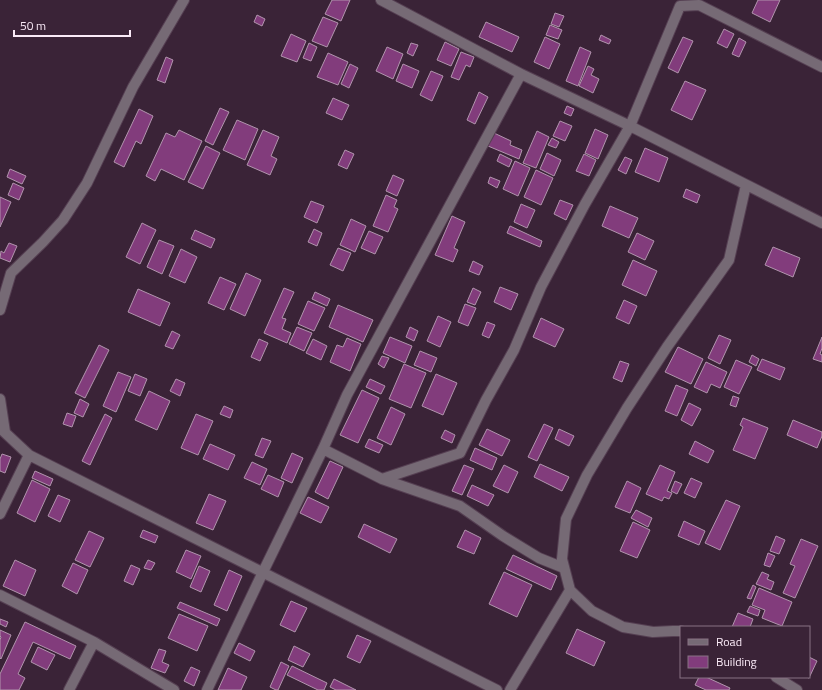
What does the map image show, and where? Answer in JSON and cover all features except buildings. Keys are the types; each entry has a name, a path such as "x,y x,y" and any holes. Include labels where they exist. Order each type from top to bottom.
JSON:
{"street":[{"path":"0,310 11,273 63,220 87,183 133,87 184,0"},
{"path":"381,0 521,74 630,126 822,223"},
{"path":"382,479 460,453 486,400 514,350 541,286 585,204 630,126 680,6 699,5 822,67"},
{"path":"207,690 324,449 348,395 521,74"},
{"path":"680,631 653,632 623,627 592,611 570,590 562,559 566,519 587,475 627,408 667,347 729,260 746,185"},
{"path":"0,399 2,430 29,455 497,690"},
{"path":"324,449 382,479 460,506 539,558 564,568"},
{"path":"0,514 29,455"},
{"path":"510,690 570,590"},
{"path":"0,595 94,642 174,690"},
{"path":"69,690 94,642"},
{"path":"778,678 797,690"}]}
